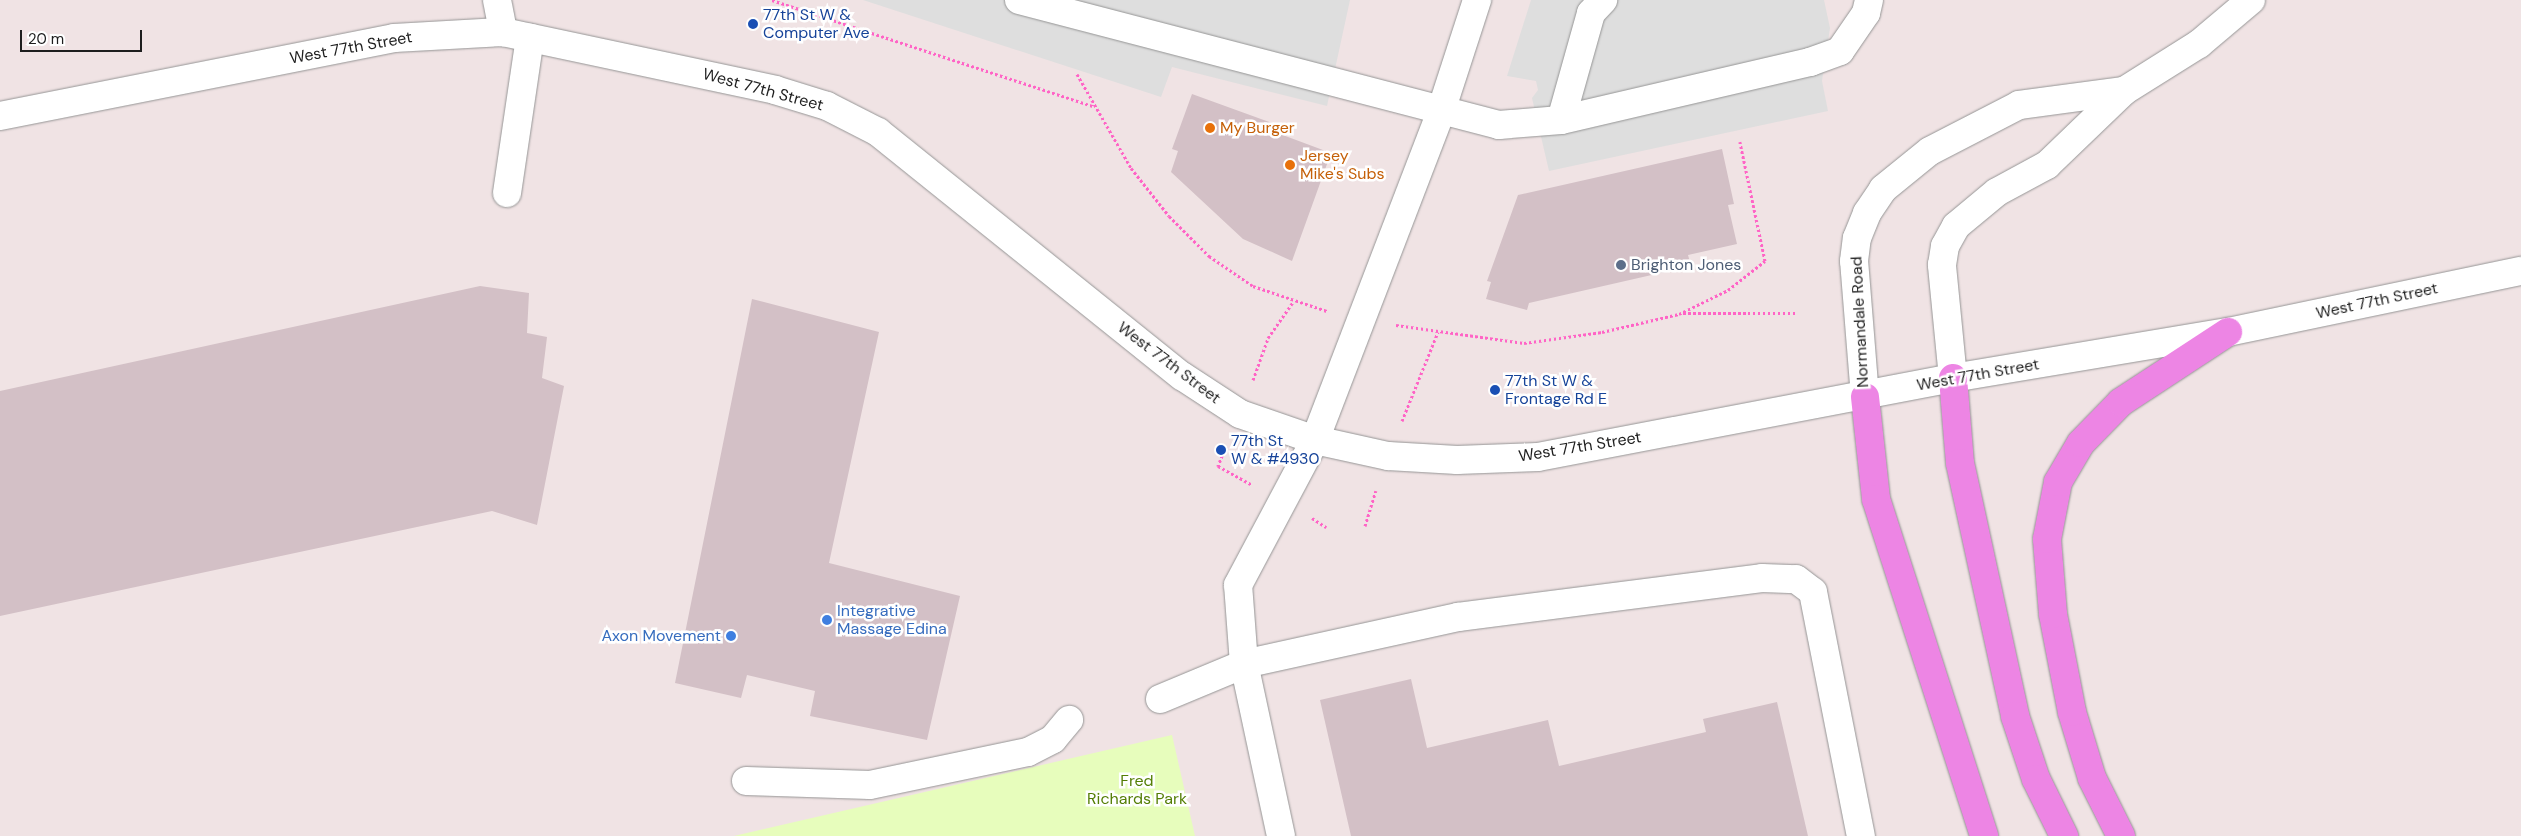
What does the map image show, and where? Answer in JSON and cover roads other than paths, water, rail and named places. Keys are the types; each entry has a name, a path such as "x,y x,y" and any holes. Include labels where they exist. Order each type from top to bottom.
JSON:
{"highway":[{"path":"2121,836 2092,778 2083,750 2072,712 2053,614 2047,539 2058,482 2081,443 2121,402 2228,332"},
{"path":"1953,378 1960,463 2015,716 2036,779 2064,836"},
{"path":"1864,397 1876,499 1984,836"}],"street":[{"path":"497,0 503,32"},
{"path":"1019,0 1499,125 1561,120 1810,62 1840,51 1866,12 1869,0"},
{"path":"1281,836 1244,664 1238,585 1315,440 1441,111 1477,0"},
{"path":"1561,120 1591,13 1603,0"},
{"name":"Normandale Road","path":"1953,378 1942,265 1945,246 1956,226 1997,192 2047,166 2124,91 2199,44 2251,0"},
{"name":"West 77th Street","path":"0,116 394,38 503,32 775,90 827,106 869,127 922,165 1182,376 1240,414 1315,440 1388,456 1456,460 1538,457 1864,397 1953,378 2228,332 2521,272"},
{"path":"508,193 530,38"},
{"name":"Normandale Road","path":"1864,397 1854,261 1867,213 1883,189 1930,151 2020,105 2124,91"},
{"path":"1160,699 1244,664 1458,618 1762,578 1796,579 1813,592 1861,836"},
{"path":"746,781 870,785 1028,752 1053,739 1069,720"}],"place":[{"name":"77th St W & Computer Ave","path":"753,24"},
{"name":"My Burger","path":"1210,128"},
{"name":"Jersey Mike's Subs","path":"1290,165"},
{"name":"Brighton Jones","path":"1621,265"},
{"name":"77th St W & Frontage Rd E","path":"1495,390"},
{"name":"77th St W & #4930","path":"1221,450"},
{"name":"Integrative Massage Edina","path":"827,620"},
{"name":"Axon Movement","path":"731,636"}],"park label":[{"name":"Fred Richards Park","path":"1137,790"}]}
